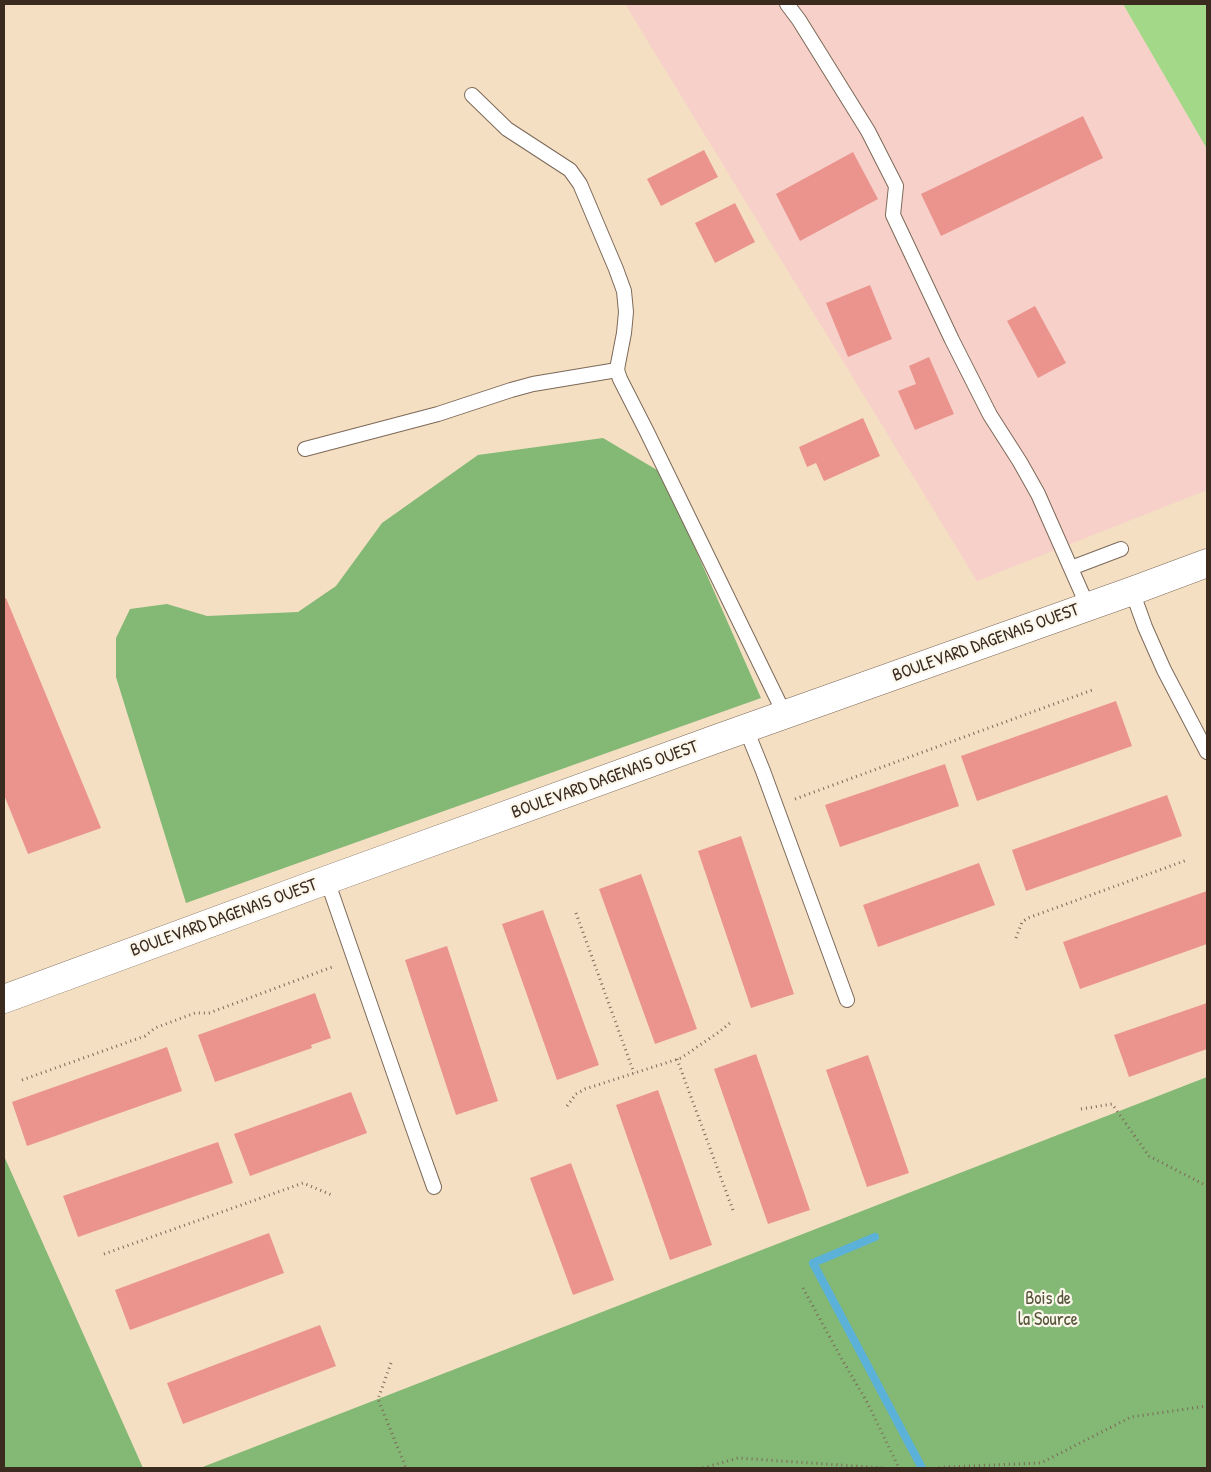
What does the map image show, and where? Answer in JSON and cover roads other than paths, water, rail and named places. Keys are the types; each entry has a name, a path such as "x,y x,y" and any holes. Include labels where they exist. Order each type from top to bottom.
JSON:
{"main road":[{"name":"BOULEVARD DAGENAIS OUEST","path":"4,999 327,880 1207,563"}],"lane":[{"path":"788,4 868,131 896,186 894,215 901,232 990,415 1038,494 1088,607"},
{"path":"472,95 507,129 570,170 580,184 624,291 626,319 617,370 620,379 652,440 785,715"},
{"path":"305,449 438,414 526,386 550,380 617,370"},
{"path":"1071,568 1121,549"},
{"path":"1132,591 1164,670 1207,752"},
{"path":"746,729 847,1000"},
{"path":"327,880 434,1187"}],"waterway":[{"path":"875,1237 813,1263 922,1468"}],"park label":[{"name":"Bois de la Source","path":"1048,1309"}]}
